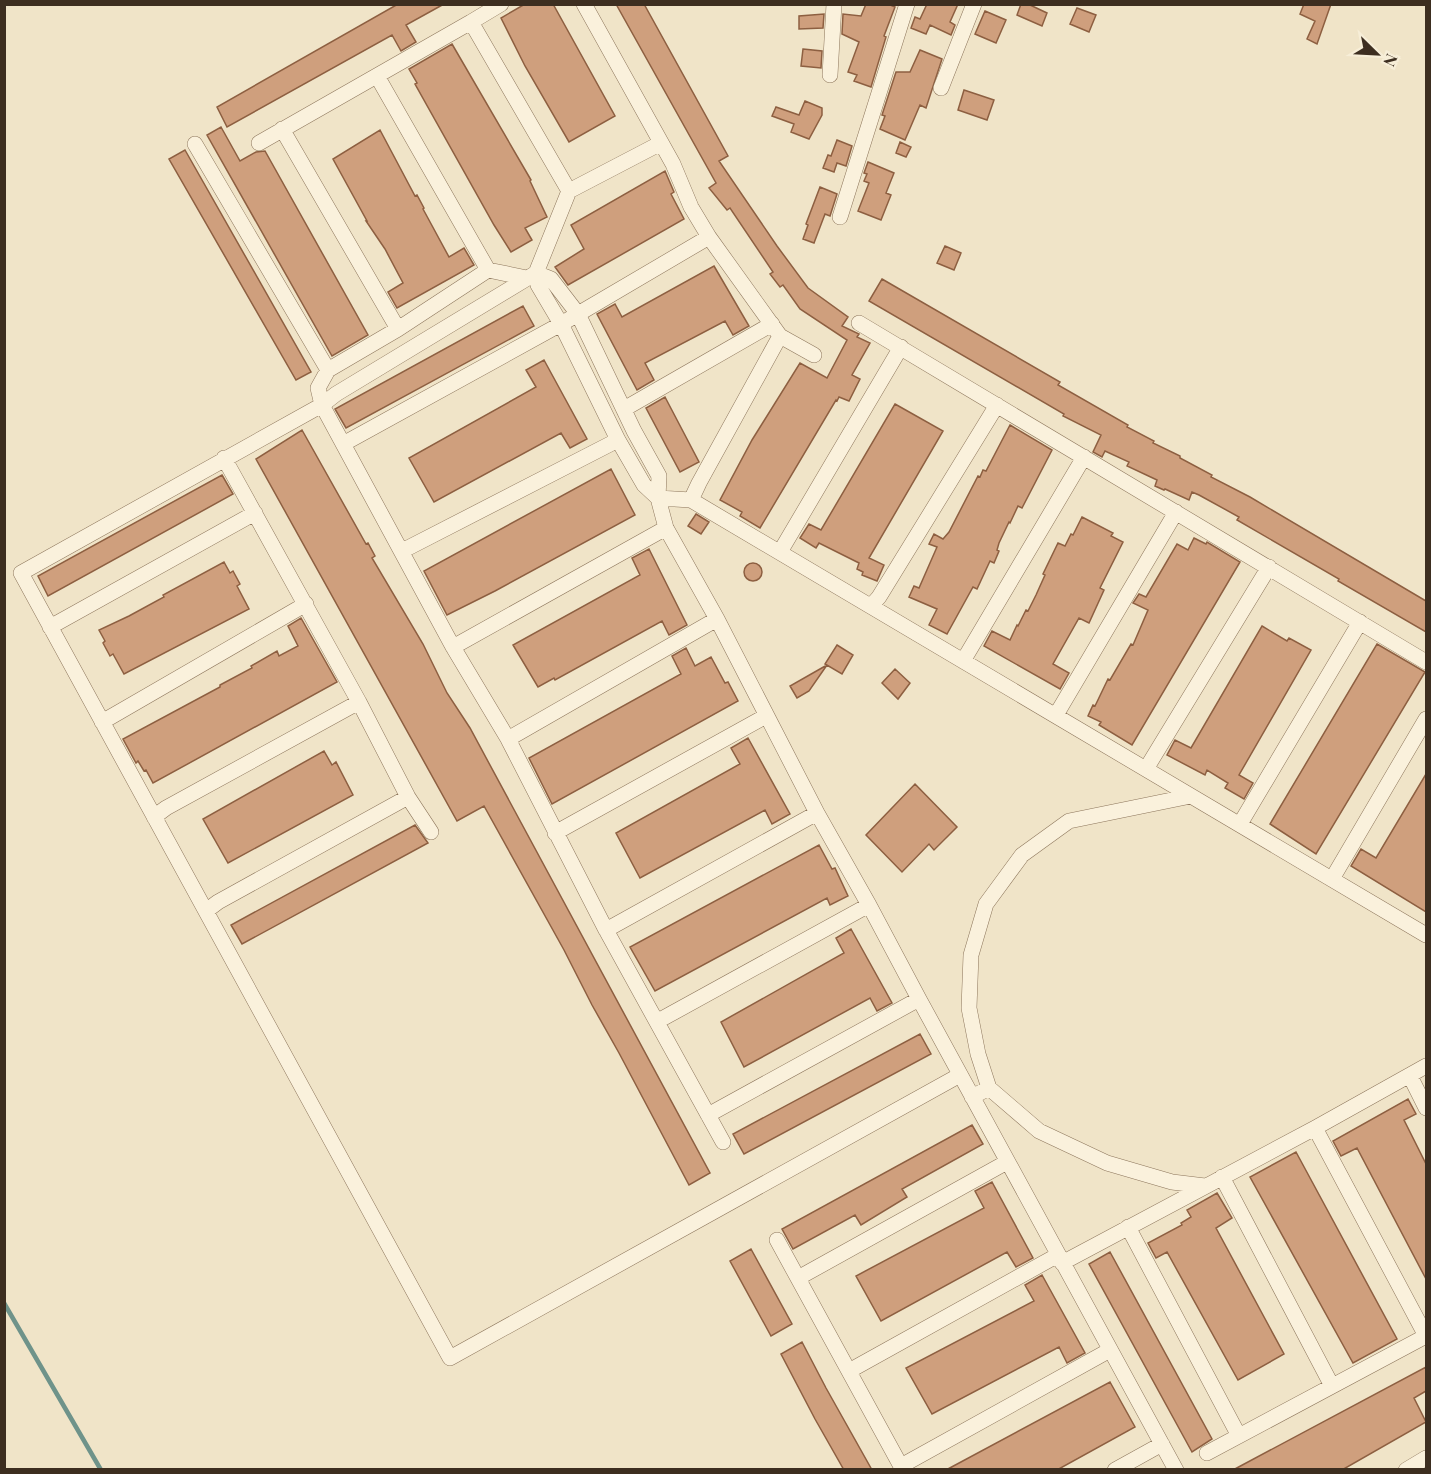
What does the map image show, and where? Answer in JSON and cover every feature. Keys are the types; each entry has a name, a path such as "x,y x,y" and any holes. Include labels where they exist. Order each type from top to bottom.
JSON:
{"street":[{"path":"259,143 501,4"},
{"path":"584,4 673,164 691,207 709,237 776,330 814,355"},
{"path":"830,75 834,4"},
{"path":"840,217 907,4"},
{"path":"941,88 974,4"},
{"path":"471,22 568,191"},
{"path":"377,76 488,270"},
{"path":"282,129 398,329"},
{"path":"661,142 568,191 532,276 336,394 322,405 21,573 450,1358 960,1076"},
{"path":"195,144 328,370"},
{"path":"343,444 561,324 709,237"},
{"path":"723,1142 606,930 508,739 453,647 322,405 318,388 328,370 398,329 488,270 551,279 578,314 659,476 658,498 666,528 717,619 817,813 1176,1470"},
{"path":"532,276 561,324 618,440 644,485 658,498 691,500 1426,933"},
{"path":"859,322 1426,662"},
{"path":"624,409 776,330"},
{"path":"691,500 776,330"},
{"path":"780,552 901,347"},
{"path":"871,606 879,597 997,405"},
{"path":"402,551 618,440"},
{"path":"963,661 1084,457"},
{"path":"224,458 306,604 408,797 431,832"},
{"path":"1056,715 1176,512"},
{"path":"50,627 255,513"},
{"path":"453,647 666,528"},
{"path":"1146,769 1269,567"},
{"path":"102,722 306,604"},
{"path":"508,739 717,619"},
{"path":"1240,824 1360,622"},
{"path":"154,817 166,808 359,702"},
{"path":"555,833 766,716"},
{"path":"1332,879 1426,719"},
{"path":"1191,796 1069,821 1022,855 986,904 971,955 969,1008 978,1054 988,1088 1039,1131 1107,1163 1173,1182 1205,1186"},
{"path":"206,911 218,902 408,797"},
{"path":"606,930 817,813"},
{"path":"658,1021 869,905"},
{"path":"708,1115 919,999"},
{"path":"849,1371 1060,1259 1128,1227 1426,1066"},
{"path":"1410,1076 1426,1108"},
{"path":"972,1097 988,1088"},
{"path":"1207,1453 1426,1336 1315,1128"},
{"path":"798,1278 1007,1162"},
{"path":"1222,1177 1332,1386"},
{"path":"1128,1227 1239,1436"},
{"path":"777,1240 902,1468 1110,1350"},
{"path":"1115,1470 1162,1444"},
{"path":"1406,1470 1426,1458"}],"building":[{"path":"398,4 444,4 406,25 416,42 401,51 392,35 227,127 217,107"},
{"path":"525,4 553,4 615,116 569,142 525,66 501,18"},
{"path":"616,4 644,4 728,156 719,161 808,288 848,317 842,326 859,334 857,337 870,343 852,375 860,379 849,401 839,397 836,400 760,528 740,516 742,512 720,500 752,440 800,363 827,378 847,340 800,309 783,285 780,287 770,274 773,272 730,208 727,210 709,188 716,183"},
{"path":"866,4 888,4 895,7 884,36 886,37 871,87 854,81 857,75 848,72 859,42 842,34 843,14 861,16"},
{"path":"927,4 958,4 950,22 955,25 951,35 930,25 926,34 911,28 915,17 920,19"},
{"path":"1021,4 1028,4 1047,13 1042,26 1017,15"},
{"path":"1304,4 1331,4 1317,44 1307,39 1315,21 1300,14"},
{"path":"1077,8 1096,15 1089,32 1070,24"},
{"path":"985,11 1006,20 996,43 975,34"},
{"path":"824,14 823,28 799,29 799,16"},
{"path":"452,44 531,180 547,217 525,228 532,240 511,252 415,84 417,83 409,69"},
{"path":"803,49 822,51 821,68 801,66"},
{"path":"920,50 942,59 926,108 920,105 905,140 880,129 885,116 882,115 896,72 910,72"},
{"path":"964,90 994,100 987,120 958,110"},
{"path":"805,101 822,108 822,115 809,139 791,132 794,124 772,116 776,107 799,115"},
{"path":"221,127 240,161 256,152 265,151 368,335 332,356 207,135"},
{"path":"380,130 449,257 464,248 474,265 397,308 388,292 403,283 333,159"},
{"path":"837,140 852,146 846,166 837,163 834,172 823,168"},
{"path":"900,142 911,147 906,157 896,153"},
{"path":"185,150 311,372 296,380 169,159"},
{"path":"868,162 894,173 886,193 891,195 881,220 858,211 869,183 864,181"},
{"path":"665,171 674,192 671,194 684,219 568,285 555,267 584,249 571,225"},
{"path":"820,187 837,194 830,216 825,214 814,243 803,239 808,225 806,224"},
{"path":"945,246 961,253 954,270 937,263"},
{"path":"714,266 749,326 733,335 725,321 645,363 654,380 637,390 597,314 615,304 622,317"},
{"path":"882,279 1060,382 1058,385 1128,425 1127,427 1154,441 1153,443 1180,456 1212,475 1211,477 1250,497 1426,601 1426,632 1237,520 1239,517 1199,495 1192,492 1189,500 1164,490 1155,486 1157,480 1127,466 1129,462 1105,451 1102,457 1093,452 1101,435 1063,416 1064,414 869,301"},
{"path":"523,306 534,326 346,428 335,409"},
{"path":"544,360 587,439 570,448 561,433 434,502 409,458 536,387 526,370"},
{"path":"665,397 699,462 680,472 646,408"},
{"path":"895,404 943,431 869,558 884,565 877,581 862,575 863,572 857,569 859,563 819,543 816,548 800,538 809,524 821,530"},
{"path":"1010,425 1052,450 1022,508 1018,506 1009,522 999,543 997,550 999,551 994,563 990,561 977,589 973,587 947,634 929,625 937,609 909,597 914,586 919,588 937,547 929,544 934,534 943,539 949,532 978,476 980,477 983,470 986,471"},
{"path":"302,430 366,544 368,543 375,556 372,558 423,644 447,693 470,728 710,1173 689,1185 564,950 484,806 457,821 256,459"},
{"path":"611,469 635,515 447,615 424,571"},
{"path":"222,475 233,494 48,596 38,576"},
{"path":"696,514 709,522 701,534 688,526"},
{"path":"1082,517 1113,533 1111,536 1123,542 1100,588 1104,590 1089,623 1079,618 1053,664 1069,673 1060,689 984,646 992,631 1010,640 1036,595 1058,543 1065,546"},
{"path":"1194,538 1206,544 1207,542 1240,562 1132,745 1099,725 1101,722 1088,716 1108,679 1110,680 1131,644 1133,645 1148,610 1133,603 1139,594 1146,597 1177,544 1188,550"},
{"path":"649,549 687,625 669,635 662,621 555,680 554,678 538,687 513,645 640,575 632,558"},
{"path":"224,562 230,573 233,571 240,584 237,586 249,609 124,674 113,654 110,656 99,630 164,597 163,595"},
{"path":"749,563 757,563 762,568 760,579 749,581 744,576 744,568"},
{"path":"301,618 337,682 153,783 146,770 144,771 138,761 136,763 123,739 220,687 277,651 279,656 298,646 288,626"},
{"path":"1262,626 1287,641 1289,638 1311,650 1239,775 1253,783 1244,799 1225,788 1228,783 1207,770 1205,775 1167,755 1175,740 1191,748"},
{"path":"1377,644 1425,672 1316,854 1270,824"},
{"path":"837,645 853,655 842,674 825,664"},
{"path":"686,648 695,666 711,657 738,701 552,804 529,758 681,674 672,656"},
{"path":"827,665 809,691 797,698 790,686"},
{"path":"895,669 910,683 898,699 882,683"},
{"path":"748,738 790,814 772,824 765,810 640,878 616,833 740,764 731,748"},
{"path":"324,751 332,765 336,762 353,795 228,863 203,819"},
{"path":"1426,774 1426,912 1351,866 1361,849 1376,858"},
{"path":"915,784 957,827 934,850 929,844 902,872 866,835"},
{"path":"415,825 428,843 242,944 231,925"},
{"path":"819,845 832,869 835,868 848,896 830,905 827,898 655,991 630,947"},
{"path":"851,929 892,1003 877,1011 870,998 744,1067 721,1022 844,953 836,938"},
{"path":"920,1034 931,1054 744,1154 733,1134"},
{"path":"1408,1099 1416,1114 1404,1120 1426,1164 1426,1279 1357,1148 1341,1156 1333,1141"},
{"path":"972,1125 983,1144 902,1189 907,1197 861,1225 855,1215 793,1249 782,1229"},
{"path":"1296,1152 1397,1339 1353,1363 1250,1177"},
{"path":"992,1182 1033,1258 1016,1267 1007,1252 881,1321 856,1276 984,1208 975,1191"},
{"path":"1217,1193 1232,1218 1216,1228 1284,1354 1238,1380 1167,1252 1156,1258 1148,1243 1182,1225 1181,1223 1191,1217 1187,1210"},
{"path":"751,1249 792,1324 771,1336 730,1261"},
{"path":"1110,1252 1212,1439 1192,1452 1089,1264"},
{"path":"1042,1275 1085,1353 1067,1363 1059,1347 932,1414 906,1368 1034,1301 1025,1285"},
{"path":"802,1342 872,1470 844,1470 815,1419 781,1354"},
{"path":"1426,1367 1426,1391 1414,1398 1426,1422 1342,1470 1233,1470"},
{"path":"1110,1382 1135,1427 1057,1470 946,1470"}],"waterway":[{"path":"4,1303 101,1470"}]}
